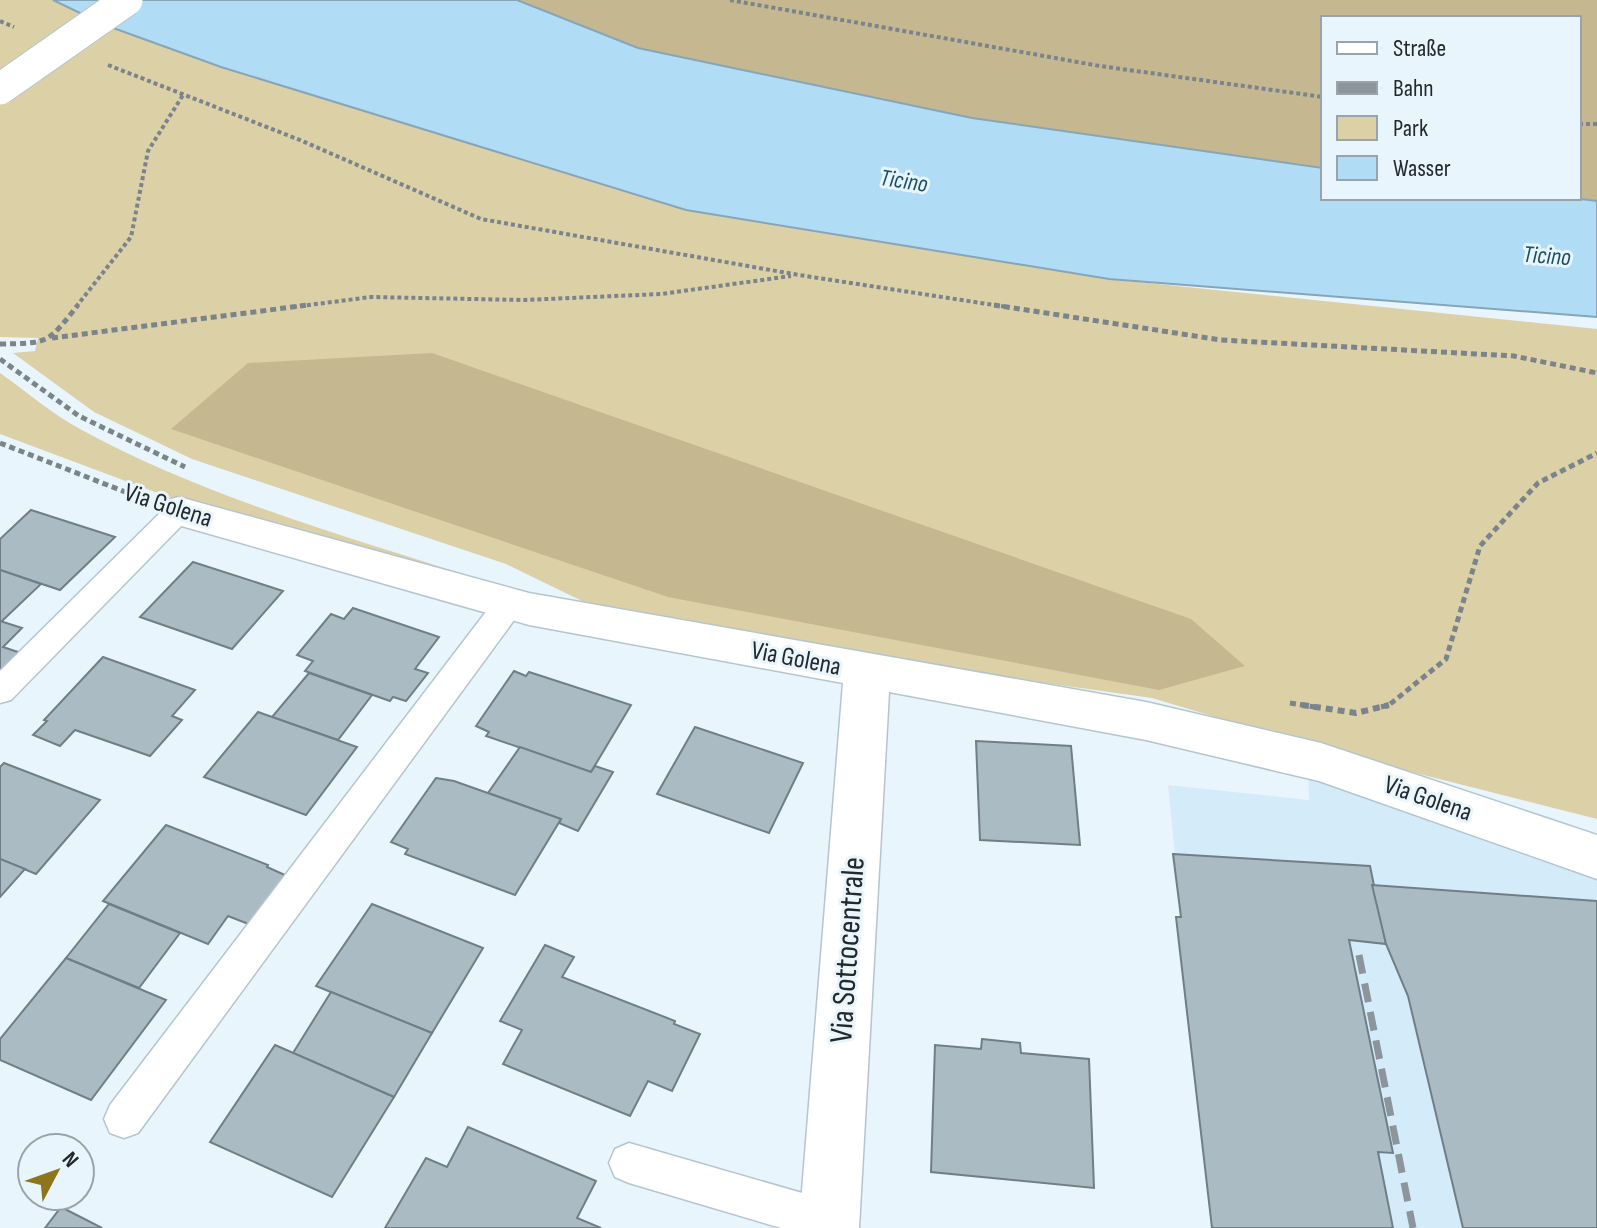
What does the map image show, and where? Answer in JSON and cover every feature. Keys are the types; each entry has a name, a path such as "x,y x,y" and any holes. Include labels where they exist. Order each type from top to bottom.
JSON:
{"street":[{"path":"0,89 127,0"},
{"name":"Via Golena","path":"179,511 509,604 867,673 1146,721 1321,762 1597,857"},
{"name":"Via Sottocentrale","path":"830,1225 867,673"}],"lane":[{"path":"0,691 179,511"},
{"path":"124,1119 509,604"},
{"path":"629,1163 830,1225"}],"path":[{"path":"730,0 1004,52 1216,85 1321,97"},
{"path":"0,21 27,32"},
{"path":"107,65 300,140 481,219 799,275 1221,340 1514,356 1597,373"},
{"path":"52,338 131,237 148,151 183,95"},
{"path":"0,344 40,343 52,338 371,297 524,300 661,294 799,275"},
{"name":"Via Golena","path":"0,443 179,511"},
{"path":"1209,736 1226,713 1289,703 1310,703 1356,713 1389,705 1446,659 1480,546 1538,483 1597,453"}],"shaded area":[{"path":"517,0 1597,0 1597,201 1581,199 1581,16 1321,16 1321,168 972,118 638,48"},
{"path":"432,353 1191,619 1245,666 1159,690 668,597 171,429 248,363"},
{"path":"1308,768 1597,864 1597,1228 1212,1228 1168,785 1309,800"}],"green space":[{"path":"0,0 53,0 105,25 221,67 686,210 1109,279 1597,329 1597,819 1325,750 1152,698 718,637 582,601 506,564 192,459 94,412 13,353 35,351 38,338 0,337"},
{"path":"0,373 70,423 179,476 334,533 491,583 179,501 0,434"}],"water":[{"name":"Ticino","path":"53,0 517,0 638,48 972,118 1321,168 1321,200 1597,201 1597,317 1109,279 686,210 221,67 105,25"}],"building":[{"path":"31,510 115,537 60,590 0,570 0,539"},
{"path":"193,562 283,591 232,649 140,617"},
{"path":"0,570 41,584 2,621 0,621"},
{"path":"353,608 439,637 415,669 428,673 406,701 393,697 390,701 305,671 313,661 297,655 331,614 344,619"},
{"path":"0,621 22,628 3,647 21,653 0,674"},
{"path":"103,657 195,690 172,716 182,720 150,756 75,730 60,746 33,735"},
{"path":"514,671 526,676 529,672 631,705 591,772 486,736 489,732 476,726"},
{"path":"309,673 372,695 338,740 272,717"},
{"path":"258,712 357,747 306,815 204,777"},
{"path":"695,727 803,763 769,833 657,794"},
{"path":"976,741 1071,746 1080,845 980,840"},
{"path":"520,747 591,772 595,766 613,772 578,831 559,823 561,819 488,793"},
{"path":"4,763 100,800 36,874 0,859 0,767"},
{"path":"436,778 454,781 561,819 515,895 405,854 408,849 391,842"},
{"path":"166,825 268,865 287,876 251,925 228,916 208,944 103,901"},
{"path":"1173,854 1370,866 1386,944 1349,940 1393,1153 1378,1152 1393,1228 1212,1228 1176,917 1181,917"},
{"path":"0,859 25,869 0,897"},
{"path":"1372,885 1597,901 1597,1228 1463,1228 1408,996 1386,944"},
{"path":"109,904 180,933 139,988 66,958"},
{"path":"372,904 483,948 432,1033 316,986"},
{"path":"545,945 574,957 562,977 675,1021 674,1024 700,1034 672,1091 648,1081 630,1116 503,1064 522,1030 500,1021"},
{"path":"66,958 166,1000 91,1100 0,1060 0,1039"},
{"path":"331,992 432,1033 394,1097 293,1053"},
{"path":"982,1039 1020,1043 1021,1053 1089,1059 1094,1188 931,1172 935,1045 981,1049"},
{"path":"275,1045 394,1097 332,1197 210,1142"},
{"path":"468,1127 596,1181 577,1218 601,1228 385,1228 426,1158 447,1167"},
{"path":"57,1212 71,1212 102,1228 45,1228"}],"railway":[{"path":"1359,955 1413,1228"}]}
